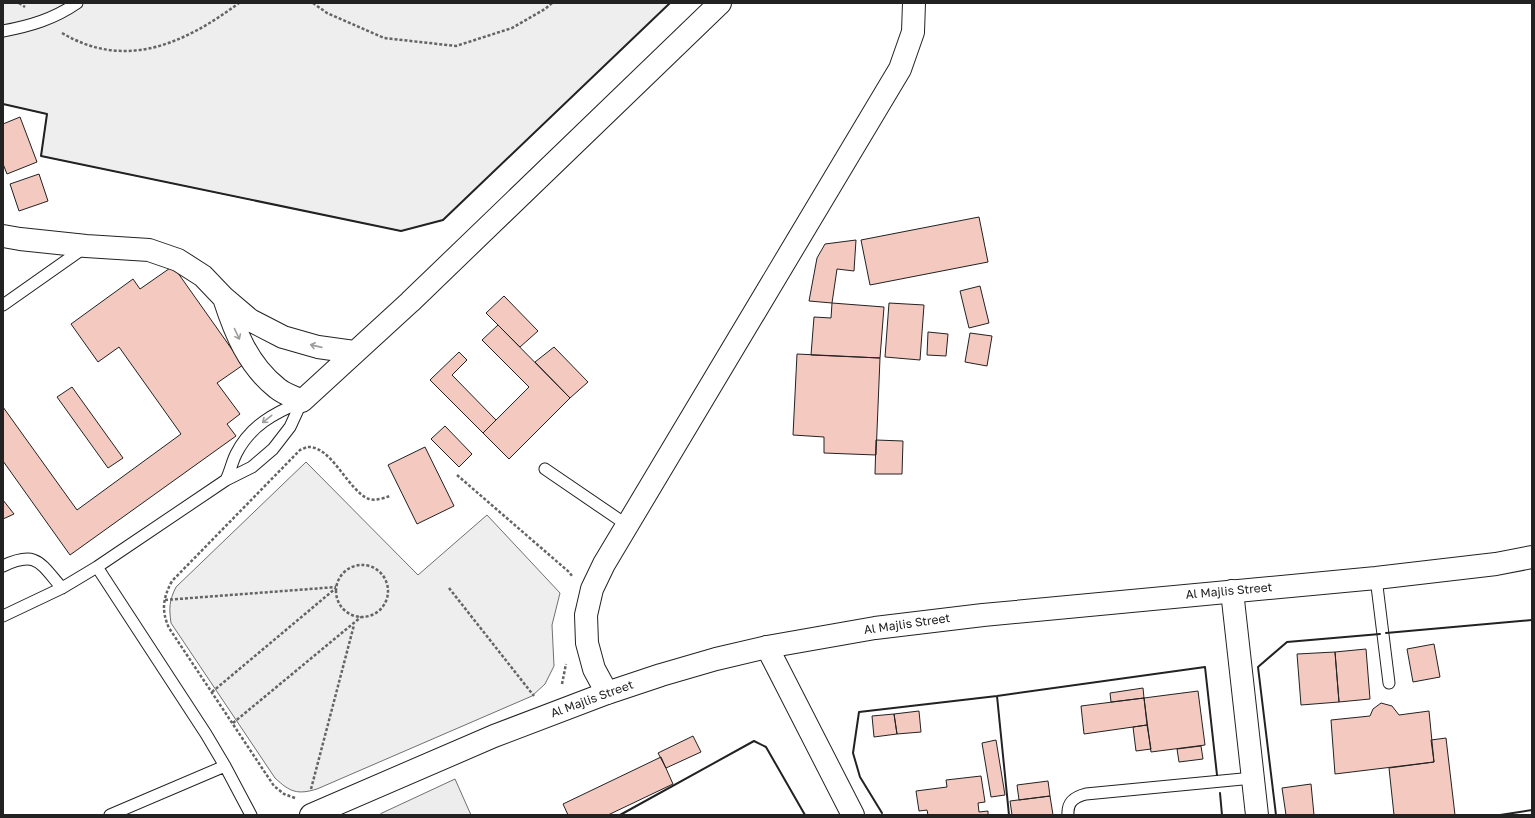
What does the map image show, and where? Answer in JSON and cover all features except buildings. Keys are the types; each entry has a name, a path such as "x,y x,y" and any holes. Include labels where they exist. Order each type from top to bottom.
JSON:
{"street":[{"path":"224,298 240,341 257,369 278,389 302,401 415,296 720,3"},
{"path":"607,693 594,669 587,643 586,615 592,588 604,564 900,69 913,32 914,3"},
{"path":"3,236 86,246 149,250 178,260 203,276 224,298 250,320 283,337 318,347 354,352"},
{"name":"Al Majlis Street","path":"304,807 607,693 716,659 767,647 875,628 983,615 1376,578 1496,564 1532,557"},
{"path":"1232,591 1257,815"},
{"path":"767,647 854,815"}],"lane":[{"path":"3,31 22,28 43,21 77,3"},
{"path":"3,305 86,246"},
{"path":"226,480 236,453 253,430 276,412 302,401"},
{"path":"3,616 62,588 226,480 252,467 273,449 290,427 302,401"},
{"path":"545,468 628,525"},
{"path":"3,566 24,558 36,560 62,588"},
{"path":"96,567 206,734 251,815"},
{"path":"1376,578 1389,683"},
{"path":"110,815 225,766"},
{"path":"1068,815 1070,802 1076,796 1086,794 1253,778"}],"path":[{"path":"19,3 43,21 70,38 99,49 130,52 159,46 195,32 240,3"},
{"path":"313,3 327,13 384,38 456,46 512,28 545,9 552,3"},
{"path":"304,807 274,786 169,628 165,619 163,607 167,590 172,581 300,450 308,446 317,448 325,454 360,493 370,499 380,499 390,496"},
{"path":"458,475 569,572 573,578"},
{"path":"365,565 375,568 382,574 387,583 389,593 386,602 380,611 371,616 361,617 351,615 342,608 337,598 336,588 339,578 346,570 355,566 365,565"},
{"path":"165,600 336,588"},
{"path":"212,692 336,588"},
{"path":"449,588 549,715"},
{"path":"233,723 354,625 361,617"},
{"path":"310,792 354,625"},
{"path":"561,688 567,660"}],"shaded area":[{"path":"3,3 670,3 443,220 401,231 41,156 47,114 3,104"},
{"path":"306,462 418,575 487,515 560,593 552,625 554,666 545,684 532,696 317,789 299,792 290,789 275,778 171,623 170,609 172,596 176,587"},
{"path":"455,779 471,815 379,815 382,813"}],"wall":[{"path":"3,104 47,114 41,156 401,231 443,220 670,3"},
{"path":"1386,633 1532,620"},
{"path":"1276,815 1258,667 1287,642 1380,634"},
{"path":"882,813 860,777 853,753 859,712 997,696 1205,667 1217,775"},
{"path":"997,696 1009,815"},
{"path":"620,815 754,741 766,747 805,815"},
{"path":"1220,793 1222,815"},
{"path":"1500,815 1532,810"}]}
